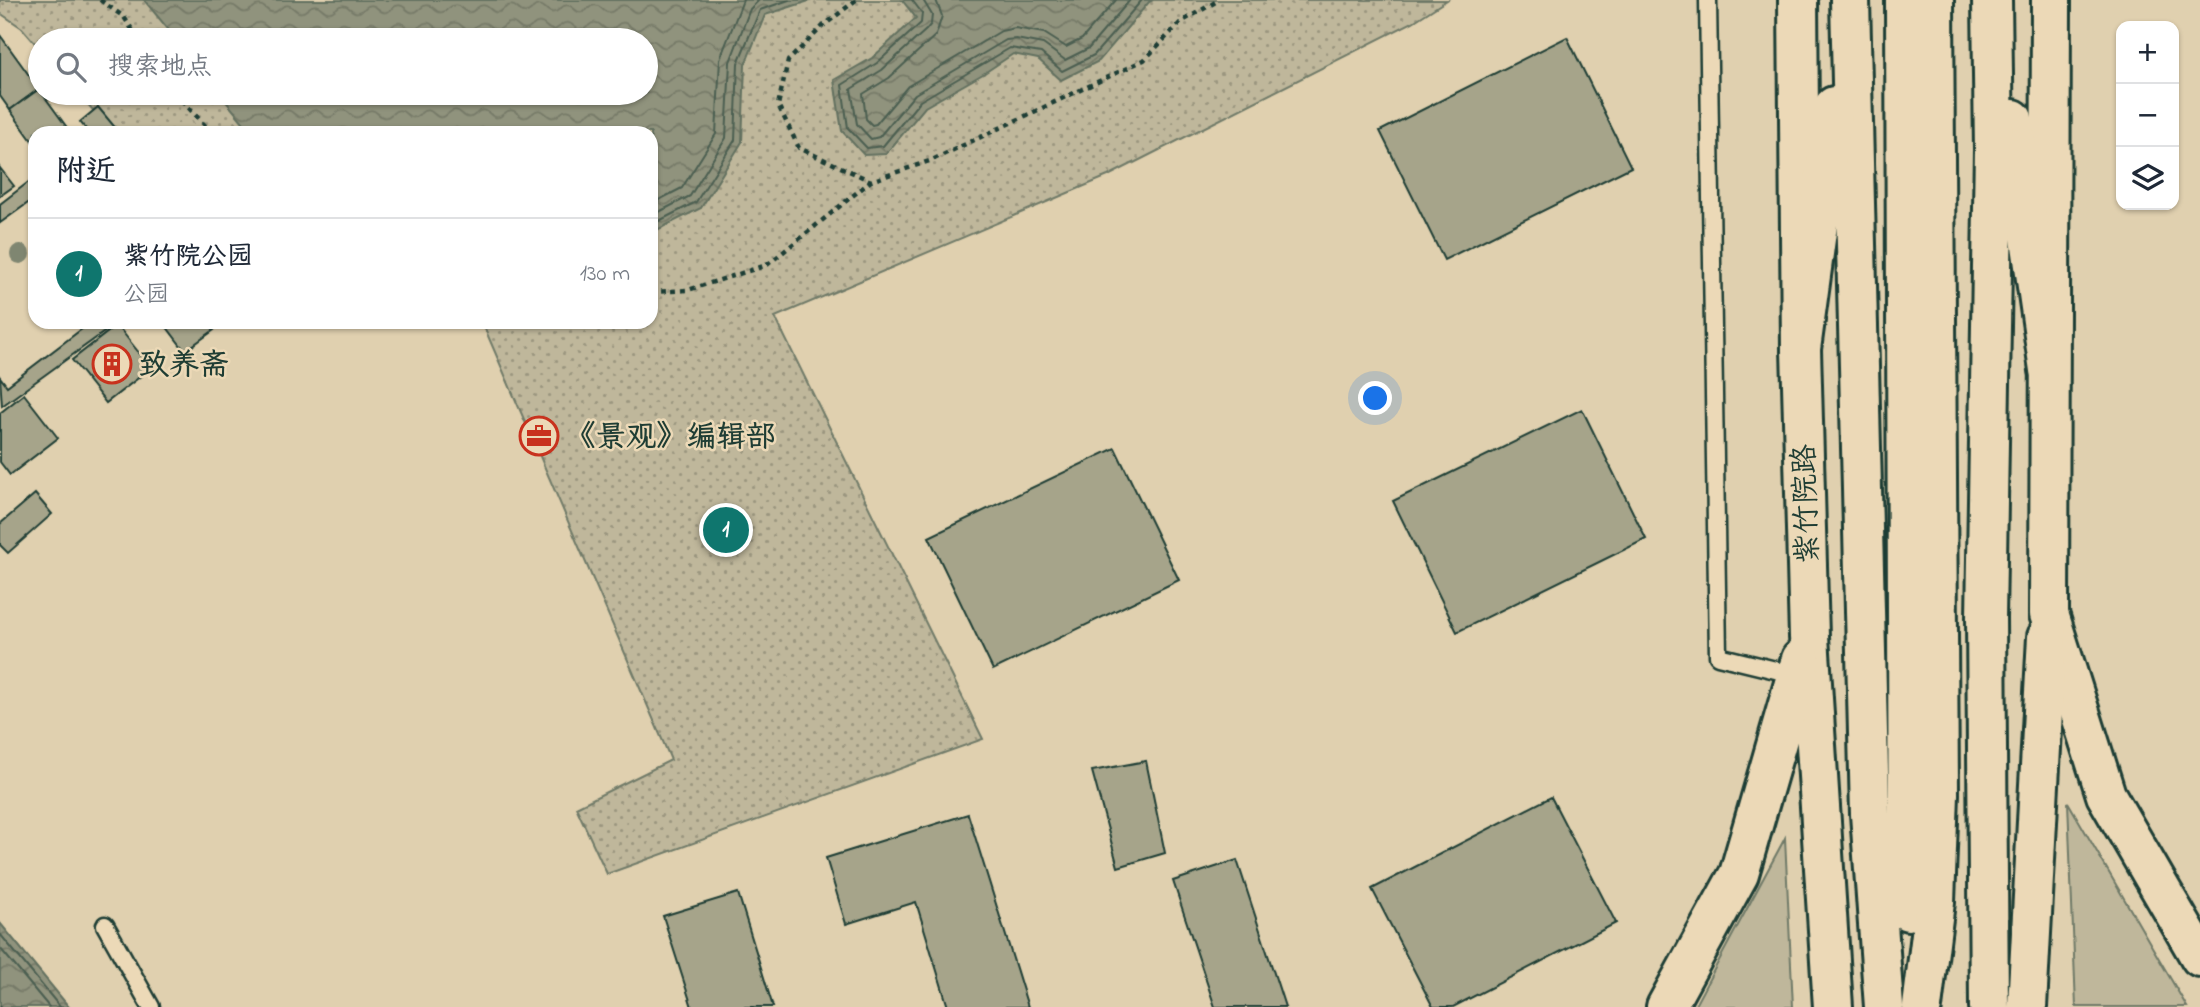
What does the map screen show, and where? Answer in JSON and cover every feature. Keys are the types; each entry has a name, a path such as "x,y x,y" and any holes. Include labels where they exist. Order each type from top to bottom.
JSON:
{"main road":[{"name":"紫竹院路","path":"1798,0 1801,349 1809,637 1833,1007"},
{"path":"1801,349 1849,0"},
{"name":"紫竹院路","path":"1849,0 1870,814 1884,1007"},
{"path":"1905,0 1924,793 1935,902 1922,1007"},
{"path":"1897,1007 1924,793 1934,0"},
{"path":"1994,0 2049,370"},
{"path":"1989,1007 1986,618 1994,0"},
{"path":"2027,1007 2049,614 2052,0"},
{"path":"2049,614 2106,796 2200,957"},
{"path":"1666,1007 1739,874 1809,637"}],"lane":[{"path":"1708,0 1718,656 1796,675"},
{"path":"106,925 151,1007"}],"path":[{"path":"100,0 124,17 131,28"},
{"path":"856,0 822,27 788,61 778,105 799,148 871,181"},
{"path":"658,292 688,290 767,265 871,181 932,160 1144,60 1181,22 1219,0"},
{"path":"185,105 205,126"}],"shaded area":[{"path":"0,0 1447,0 1413,22 1108,176 775,317 983,739 607,874 576,807 671,760 485,329 658,329 658,126 107,126 88,105 658,105 658,28 28,28 28,35 0,13"},
{"path":"2068,802 2187,1007 2076,1007"},
{"path":"1785,838 1793,1007 1694,1007"}],"water":[{"path":"144,0 812,0 765,15 745,65 742,142 701,208 658,230 658,126 246,126 229,105 658,105 658,28 167,28"},
{"path":"902,0 1153,0 1099,61 1061,80 1038,59 1013,54 925,107 886,154 864,155 842,131 834,80 872,58 916,18"},
{"path":"0,923 69,1007 0,1007"}],"building":[{"path":"0,35 28,74 28,97 10,110 0,96"},
{"path":"1567,37 1631,167 1444,260 1380,131"},
{"path":"28,97 28,105 51,105 66,126 28,126 28,135 10,110"},
{"path":"98,107 114,126 83,126 80,122"},
{"path":"0,168 14,186 0,196"},
{"path":"28,182 28,203 0,223 0,204"},
{"path":"82,329 108,329 2,406 0,377 7,386"},
{"name":"致养斋","path":"112,329 120,329 151,368 106,403 72,360"},
{"path":"168,329 213,329 214,330 185,351"},
{"path":"24,394 58,438 10,475 0,462 0,413"},
{"path":"1582,409 1646,539 1457,632 1393,501"},
{"path":"1115,448 1179,580 993,670 929,537"},
{"path":"35,494 52,514 8,553 0,545 0,524"},
{"path":"1146,761 1165,853 1118,867 1092,771"},
{"path":"1551,797 1616,923 1453,1007 1433,1007 1372,889"},
{"path":"968,814 1028,1007 948,1007 916,902 846,924 826,858"},
{"path":"1237,860 1285,1007 1215,1007 1173,881"},
{"path":"738,893 773,1007 692,1007 663,916"}],"place":[{"name":"致养斋","path":"112,364"},
{"name":"《景观》编辑部","path":"539,436"},
{"name":"紫竹院公园","path":"726,530"}]}
